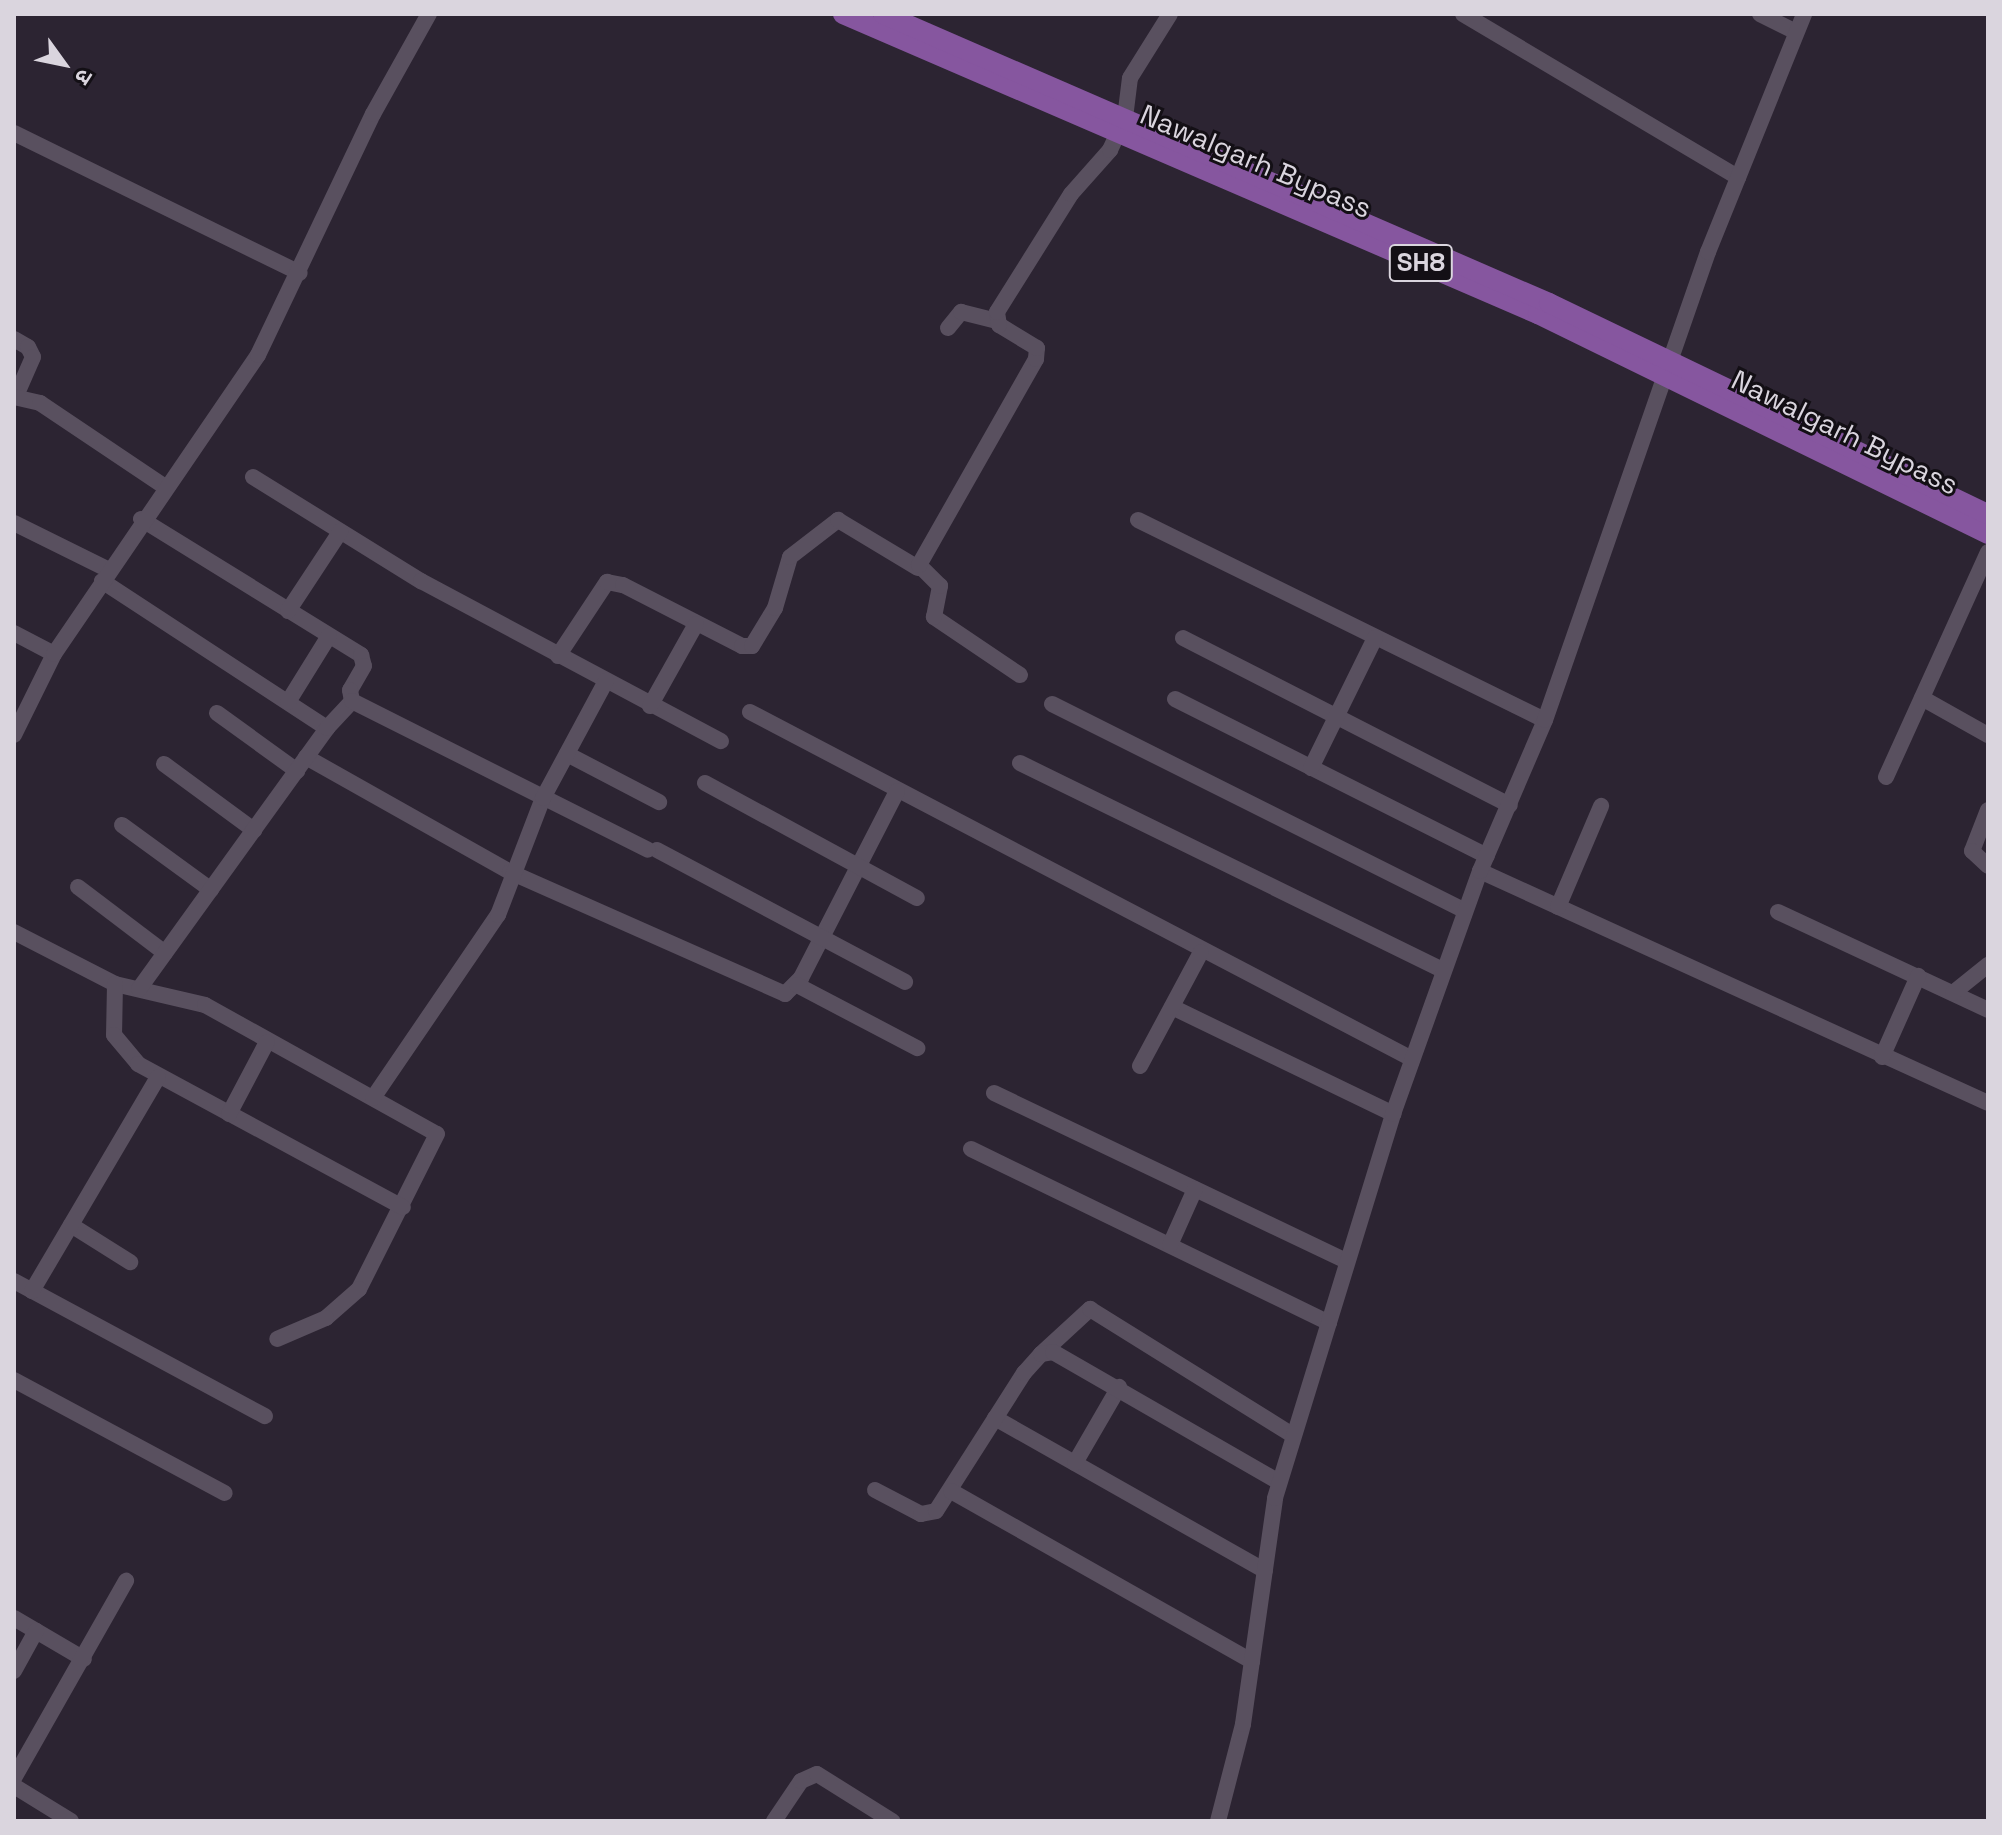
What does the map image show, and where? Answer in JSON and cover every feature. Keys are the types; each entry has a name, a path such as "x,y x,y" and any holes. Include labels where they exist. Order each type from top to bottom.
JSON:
{"main road":[{"name":"Nawalgarh Bypass","path":"843,14 1122,125 1549,303 1988,534"},
{"name":"Nawalgarh Bypass","path":"883,14 1122,125"},
{"name":"Nawalgarh Bypass","path":"1668,368 1988,514"}],"street":[{"path":"14,735 19,707 141,519 258,355 300,273 373,114 429,14"},
{"path":"996,321 1067,201 1122,125 1130,78 1170,14"},
{"path":"1463,14 1738,177"},
{"path":"1760,14 1796,32"},
{"path":"1218,1821 1243,1724 1279,1482 1291,1434 1329,1323 1393,1114 1465,911 1545,720 1738,177 1804,14"},
{"path":"14,133 300,273"},
{"path":"918,568 1036,359 1033,344 996,321 961,312 948,328"},
{"path":"14,339 28,347 33,357 15,396 40,403 165,487"},
{"path":"253,477 340,532 558,656 721,741"},
{"path":"141,519 364,660 350,690 352,701"},
{"path":"558,656 607,582 623,585 696,624 752,646 775,608 790,557 838,520 918,568 940,586 934,617 1020,675"},
{"path":"1138,520 1545,720"},
{"path":"14,523 105,576 327,728"},
{"path":"288,611 340,532"},
{"path":"1886,777 1988,552"},
{"path":"650,706 696,624"},
{"path":"14,633 54,654"},
{"path":"288,702 329,636"},
{"path":"1183,638 1510,805"},
{"path":"1311,768 1375,638"},
{"path":"373,1098 437,997 486,936 543,798 606,681"},
{"path":"1922,698 1988,735"},
{"path":"1175,699 1311,768 1558,907 1988,1103"},
{"path":"139,989 327,728 352,701"},
{"path":"352,701 653,850 905,982"},
{"path":"1052,704 1465,911"},
{"path":"750,712 1201,952 1412,1059"},
{"path":"217,713 302,764 510,872 677,942 785,994 797,985 897,791"},
{"path":"567,754 659,802"},
{"path":"1020,763 1443,970"},
{"path":"164,764 254,830"},
{"path":"705,783 917,898"},
{"path":"1558,907 1601,806"},
{"path":"1988,810 1972,851 1988,866"},
{"path":"122,825 211,890"},
{"path":"78,887 165,953"},
{"path":"1778,912 1988,1010"},
{"path":"14,932 115,984 205,1005 437,1134 370,1272 344,1305 277,1339"},
{"path":"1140,1066 1201,952"},
{"path":"1953,993 1988,965"},
{"path":"1882,1057 1918,976"},
{"path":"115,984 114,1035 122,1050 158,1077 403,1207"},
{"path":"797,985 917,1048"},
{"path":"1172,1007 1393,1114"},
{"path":"229,1114 267,1042"},
{"path":"32,1291 158,1077"},
{"path":"994,1093 1346,1261"},
{"path":"971,1149 1329,1323"},
{"path":"1170,1245 1195,1189"},
{"path":"71,1225 130,1262"},
{"path":"14,1281 265,1416"},
{"path":"875,1490 927,1516 936,1511 995,1418 1041,1354 1090,1309 1291,1434"},
{"path":"1041,1354 1063,1355 1279,1482"},
{"path":"14,1380 225,1493"},
{"path":"1075,1463 1119,1387"},
{"path":"995,1418 1265,1571"},
{"path":"951,1491 1252,1661"},
{"path":"17,1769 84,1659 126,1581"},
{"path":"14,1618 84,1659"},
{"path":"14,1671 36,1631"},
{"path":"774,1821 801,1781 817,1774 892,1821"},
{"path":"14,1786 71,1821"}]}
